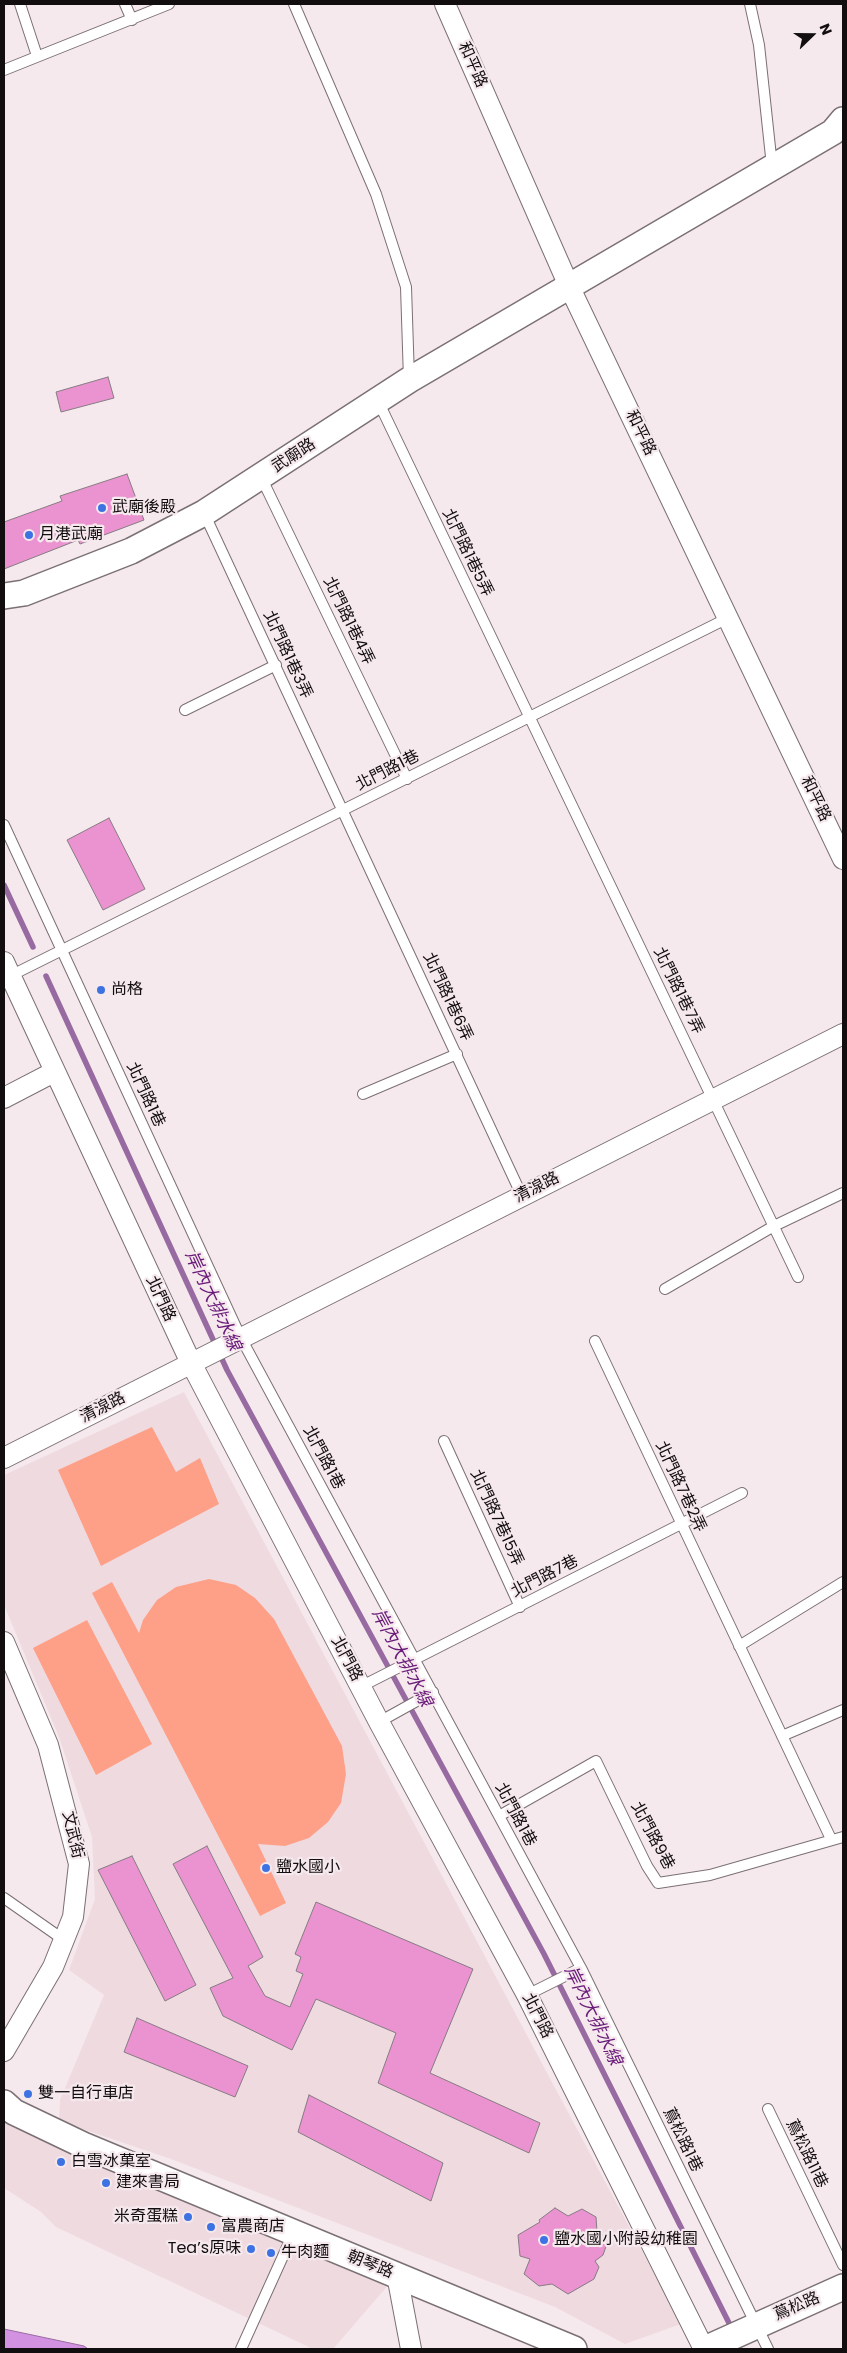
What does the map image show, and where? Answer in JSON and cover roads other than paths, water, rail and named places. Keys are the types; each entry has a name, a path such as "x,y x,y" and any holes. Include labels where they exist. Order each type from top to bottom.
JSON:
{"street":[{"name":"和平路","path":"445,4 569,286 843,859"},
{"name":"武廟路","path":"4,596 24,593 131,551 204,513 409,380 833,132 843,120"},
{"name":"北門路","path":"7,969 54,1072 360,1687 527,1994 710,2347"},
{"name":"清湶路","path":"4,1458 843,1034"},
{"path":"4,1098 54,1072"},
{"name":"文武街","path":"4,1642 48,1745 79,1864 73,1917 64,1940 53,1967 4,2051"},
{"name":"朝琴路","path":"4,2103 14,2112 83,2145 293,2234 574,2349"},
{"path":"397,2275 412,2349"},
{"name":"蔦松路","path":"710,2347 843,2287"}],"lane":[{"path":"20,4 37,56"},
{"path":"125,4 132,20"},
{"path":"4,70 169,4"},
{"path":"294,4 376,194 406,287 409,380"},
{"path":"750,4 759,45 772,166"},
{"name":"北門路1巷5弄","path":"378,401 530,718"},
{"name":"北門路1巷4弄","path":"261,477 407,779"},
{"name":"北門路1巷3弄","path":"204,513 343,811"},
{"name":"北門路1巷","path":"7,969 62,951 728,618"},
{"path":"185,710 276,665"},
{"name":"北門路1巷7弄","path":"530,718 798,1278"},
{"name":"北門路1巷6弄","path":"343,811 522,1196"},
{"name":"北門路1巷","path":"4,825 236,1341 414,1659 581,1968"},
{"path":"363,1094 457,1054"},
{"path":"665,1289 774,1226 843,1193"},
{"name":"北門路7巷2弄","path":"595,1341 831,1839"},
{"name":"北門路7巷15弄","path":"444,1441 520,1607"},
{"name":"北門路7巷","path":"360,1687 742,1493"},
{"path":"739,1646 843,1582"},
{"path":"378,1722 432,1692"},
{"path":"782,1736 843,1710"},
{"name":"北門路9巷","path":"499,1816 596,1761 647,1866 658,1883 710,1875 800,1851 831,1839 843,1837"},
{"path":"4,1898 64,1940"},
{"path":"527,1994 581,1968"},
{"name":"蔦松路1巷","path":"581,1968 754,2326 768,2349"},
{"name":"蔦松路11巷","path":"768,2109 843,2265"},
{"path":"241,2349 293,2234"}],"waterway":[{"name":"岸內大排水線","path":"4,885 33,947"},
{"name":"岸內大排水線","path":"46,976 227,1370 544,1954 732,2329"}],"place":[{"name":"武廟後殿","path":"102,508"},
{"name":"月港武廟","path":"29,535"},
{"name":"尚格","path":"101,990"},
{"name":"鹽水國小","path":"266,1868"},
{"name":"雙一自行車店","path":"28,2094"},
{"name":"白雪冰菓室","path":"61,2162"},
{"name":"建來書局","path":"106,2183"},
{"name":"米奇蛋糕","path":"188,2217"},
{"name":"富農商店","path":"211,2227"},
{"name":"鹽水國小附設幼稚園","path":"544,2240"},
{"name":"Tea’s原味","path":"251,2249"},
{"name":"牛肉麵","path":"271,2253"}]}
